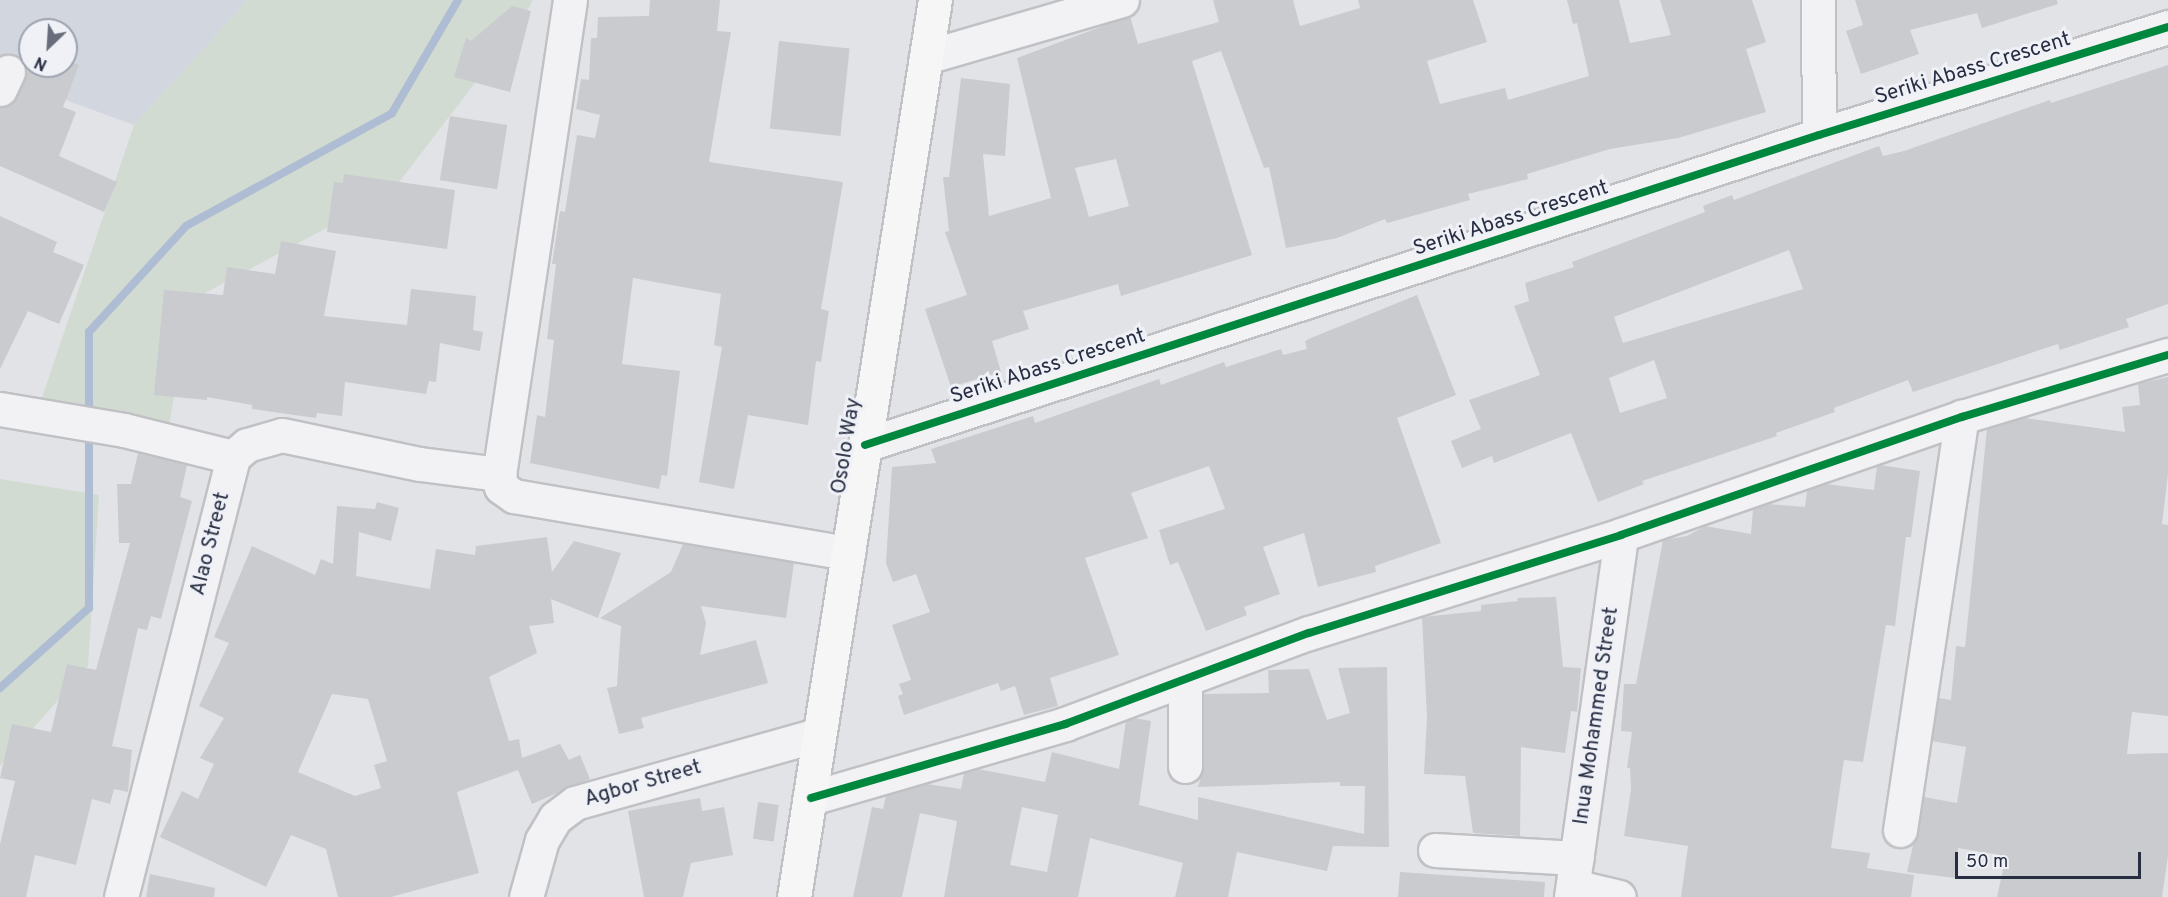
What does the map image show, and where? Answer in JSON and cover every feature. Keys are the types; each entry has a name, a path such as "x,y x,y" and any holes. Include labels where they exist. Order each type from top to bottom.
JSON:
{"main road":[{"name":"Osolo Way","path":"794,897 811,798 817,735 935,0"}],"street":[{"path":"570,0 499,474 501,487 514,496 848,553"},
{"path":"926,57 1122,0"},
{"path":"1818,0 1819,135"},
{"name":"Seriki Abass Crescent","path":"865,445 1819,135 2168,27"},
{"path":"811,798 1065,724 1309,633 1621,535 1962,417 2168,355"},
{"path":"0,410 123,430 233,457 247,445 282,435 420,464 499,474"},
{"path":"1900,830 1962,417"},
{"name":"Alao Street","path":"121,897 233,457"},
{"name":"Inua Mohammed Street","path":"1574,880 1621,535"},
{"path":"1185,680 1185,766"},
{"name":"Agbor Street","path":"526,897 542,840 555,818 575,803 817,735"},
{"path":"1434,850 1574,880 1619,897"}],"shaded area":[{"path":"0,0 248,0 134,125 0,76"},
{"path":"248,0 533,0 520,24 390,194 190,301 164,456 40,404 134,125"},
{"path":"0,479 99,495 88,666 0,766"}],"building":[{"path":"650,0 720,0 717,31 731,32 709,162 843,182 821,309 829,311 821,362 816,361 808,425 748,415 734,489 699,482 722,347 714,345 721,294 633,278 622,364 680,371 667,476 662,475 659,489 530,463 537,415 545,417 554,340 547,339 556,264 552,264 560,211 565,212 577,135 595,138 600,115 576,109 581,79 589,80 591,38 597,38 598,17 649,16"},
{"path":"1213,0 1293,0 1300,26 1360,8 1358,0 1473,0 1487,42 1427,61 1440,104 1505,88 1508,100 1589,76 1577,23 1573,24 1567,0 1619,0 1630,43 1671,35 1660,0 1752,0 1766,42 1746,49 1766,112 1678,138 1610,149 1527,174 1528,179 1468,194 1470,200 1387,223 1385,219 1337,238 1286,248 1269,167 1264,168 1221,51 1192,61 1252,255 1121,296 1118,284 1023,311 1029,329 992,341 1001,372 951,387 925,309 967,295 945,232 949,231 943,177 949,177 961,78 1010,84 1005,156 983,154 989,216 1051,198 1017,58 1130,16 1138,44 1219,22","holes":["1116,159 1129,206 1089,217 1075,168"]},
{"path":"1855,0 2057,0 2058,4 1982,28 1977,13 1910,30 1919,54 1861,74 1846,31 1863,25"},
{"path":"512,6 531,11 510,92 454,77 466,38 471,41"},
{"path":"779,41 850,48 840,136 770,129"},
{"path":"2168,65 2168,304 2126,319 2129,327 2060,350 2058,344 1913,392 1908,380 1834,408 1835,412 1776,433 1777,436 1642,481 1644,484 1598,502 1571,433 1494,463 1492,456 1462,468 1451,441 1481,429 1469,400 1540,375 1514,306 1529,301 1525,283 1574,267 1572,262 1705,212 1703,206 1732,195 1734,200 1879,146 1883,156 1904,151 2050,100 2051,103","holes":["1789,250 1803,289 1623,343 1614,317","1654,360 1667,398 1620,413 1609,378"]},
{"path":"25,78 74,78 63,107 76,112 59,156 117,182 104,212 0,166 0,107 17,97"},
{"path":"450,116 507,125 497,189 440,180"},
{"path":"344,174 455,190 447,249 327,232 334,182 343,183"},
{"path":"0,216 57,242 53,252 84,265 59,324 28,311 0,369"},
{"path":"281,241 336,251 324,316 407,325 411,289 476,296 473,330 483,332 480,351 440,343 436,382 429,381 426,394 345,382 342,416 317,413 316,418 252,409 252,405 207,397 207,400 154,395 164,290 223,295 227,267 275,274"},
{"path":"1417,295 1456,395 1397,418 1441,543 1375,566 1376,572 1318,587 1304,533 1263,547 1280,594 1244,607 1247,615 1206,631 1178,562 1170,565 1159,530 1225,509 1209,466 1131,493 1148,538 1085,558 1119,655 1050,678 1058,706 1024,715 1015,686 1001,691 998,683 904,715 898,696 903,694 899,684 911,680 892,625 930,612 916,574 893,582 886,563 892,467 936,463 931,449 1033,416 1035,423 1159,379 1161,385 1224,362 1226,367 1281,349 1283,355 1307,349 1305,341 1311,338"},
{"path":"2168,377 2168,474 2162,524 2168,525 2168,716 2132,712 2127,754 2168,753 2168,856 2162,897 1997,897 2006,856 1958,848 1955,878 1907,872 1924,797 1957,803 1966,747 1932,741 1939,698 1951,700 1956,646 1965,647 1987,429 2025,418 2125,432 2122,407 2140,405 2138,384"},
{"path":"138,453 187,465 180,497 192,501 161,619 151,616 147,630 138,628 112,746 132,750 128,792 114,789 110,804 92,799 76,865 35,855 26,897 0,897 0,844 15,781 0,778 12,724 51,732 67,664 96,670 130,543 119,543 117,484 131,484"},
{"path":"1877,466 1920,471 1911,537 1906,537 1895,626 1886,625 1863,762 1844,760 1831,848 1870,853 1867,868 1914,875 1911,897 1681,897 1688,846 1624,836 1631,790 1630,768 1627,768 1632,732 1621,731 1624,684 1636,684 1663,540 1687,536 1705,526 1751,534 1753,509 1767,504 1805,507 1807,491 1826,484 1874,490"},
{"path":"377,502 399,508 391,541 359,532 356,576 430,589 436,549 475,555 476,546 547,537 552,572 574,541 621,553 598,618 551,599 554,623 529,626 537,653 489,677 509,741 519,739 522,758 560,744 569,760 580,755 590,779 532,804 518,770 457,792 479,873 391,897 338,897 326,849 291,835 266,887 160,837 182,791 198,799 214,764 200,758 224,718 199,706 229,643 214,637 252,546 315,575 321,559 333,564 337,506 375,509","holes":["332,694 368,699 387,761 374,765 381,788 355,796 298,772"]},
{"path":"683,544 794,563 786,618 701,606 706,623 700,655 756,640 768,683 641,718 644,728 619,734 607,688 617,686 621,626 600,618 671,572"},
{"path":"1556,597 1563,667 1581,668 1577,712 1571,711 1565,753 1521,747 1520,836 1473,833 1465,776 1424,774 1427,717 1422,617 1481,611 1481,605 1518,601 1517,598"},
{"path":"1387,667 1389,847 1333,846 1327,871 1237,852 1228,897 1175,897 1183,863 1090,838 1078,897 944,897 957,821 920,813 902,897 853,897 872,807 883,809 886,796 926,784 961,789 964,773 978,769 1045,782 1052,752 1119,769 1126,721 1134,718 1151,721 1139,805 1198,820 1198,797 1364,834 1365,786 1340,786 1340,782 1198,787 1204,766 1204,694 1269,693 1268,670 1309,669 1327,720 1350,713 1338,668","holes":["1022,807 1058,815 1047,872 1010,865"]},
{"path":"700,798 702,811 724,807 733,855 691,863 683,897 644,897 628,811"},
{"path":"758,802 779,805 774,842 753,839"},
{"path":"1400,872 1545,882 1544,897 1398,897"},
{"path":"150,874 215,888 214,897 146,897"}],"waterway":[{"path":"89,417 89,332 186,226 392,113 458,0"},
{"path":"0,688 89,608 89,432"}],"cycle path":[{"path":"865,445 1819,135 2168,27"},
{"path":"811,798 1065,724 1309,633 1621,535 1962,417 2168,355"}]}
